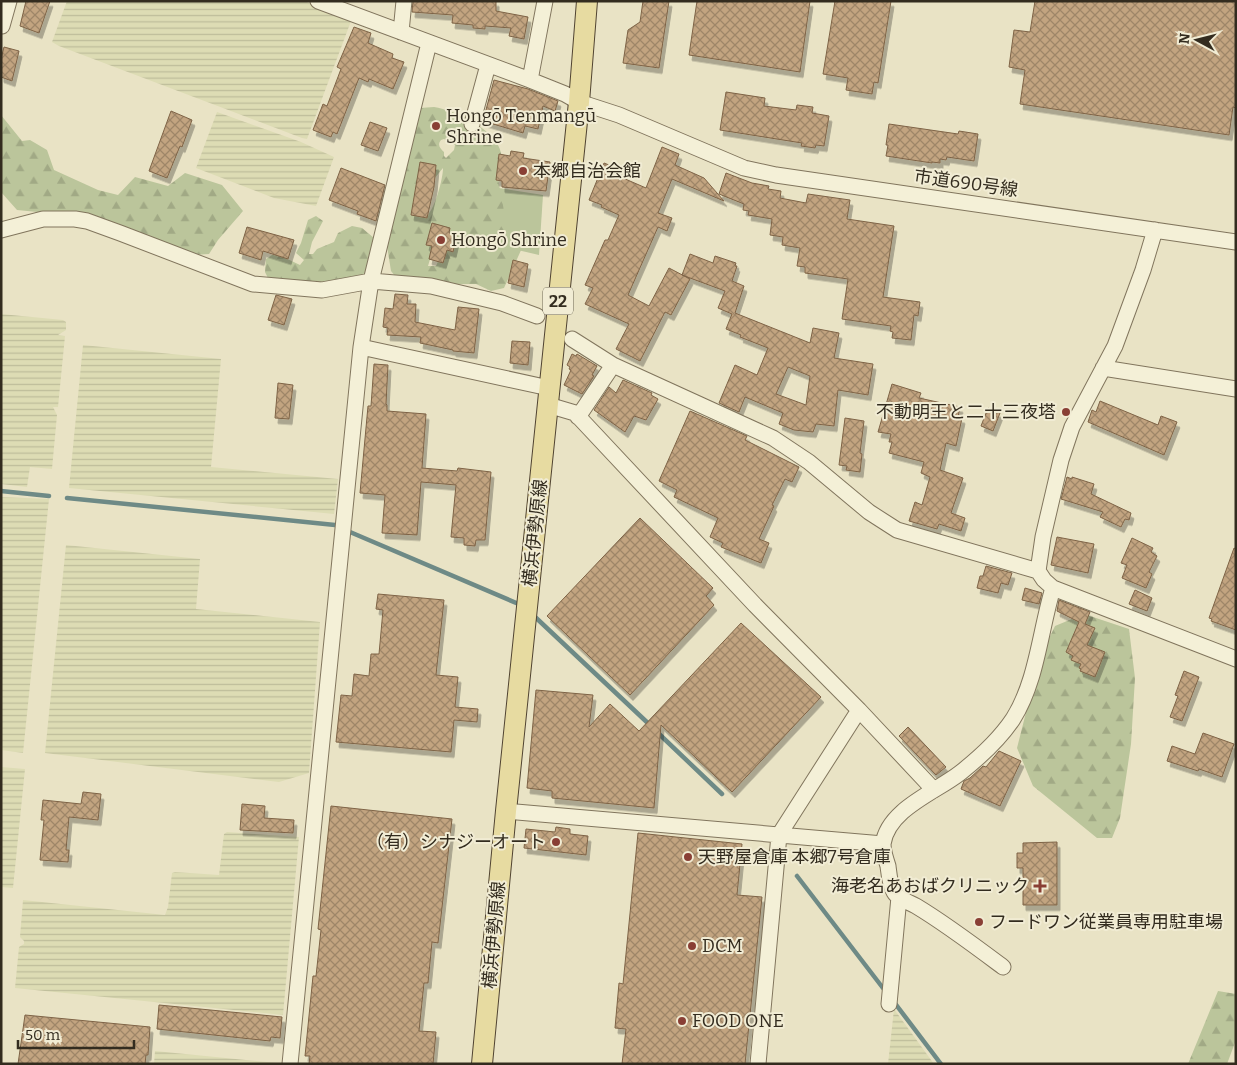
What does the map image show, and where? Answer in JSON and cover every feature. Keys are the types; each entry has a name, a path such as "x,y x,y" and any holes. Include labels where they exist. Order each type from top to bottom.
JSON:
{"main road":[{"name":"横浜伊勢原線","path":"482,1064 506,811 579,102 587,1"}],"street":[{"path":"2,26 9,1"},
{"name":"市道690号線","path":"318,1 530,80 565,94 579,102 619,115 744,168 776,175 1236,242"},
{"path":"401,32 404,1"},
{"path":"530,80 545,1"},
{"path":"290,1064 361,347 372,281 429,43"},
{"path":"472,124 488,65"},
{"path":"1,230 43,219 75,219 87,221 120,233 253,284 322,290 372,281 431,286 502,303 537,316"},
{"path":"1038,572 1043,537 1061,460 1072,427 1118,337 1143,270 1155,230"},
{"path":"572,339 613,365 773,438 809,462 869,512 897,530 1038,572 1052,588 1236,659"},
{"path":"361,347 548,397 575,413 755,605 859,710 934,790"},
{"path":"578,417 613,365"},
{"path":"1103,368 1236,388"},
{"path":"1003,967 893,892 883,844 889,830 897,819 915,801 958,774 980,756 1013,718 1030,677 1052,588"},
{"path":"758,1064 779,835 859,710"},
{"path":"506,811 883,844"},
{"path":"889,1004 899,897"}],"green space":[{"path":"67,1 304,1 349,18 351,21 307,139 52,42"},
{"path":"434,107 453,112 484,129 498,145 501,153 499,180 504,222 519,234 522,248 504,288 491,291 476,284 444,284 395,276 391,271 387,246 420,108","holes":["444,139 455,145 454,150 446,158 439,145 441,140","443,168 438,193 433,207 427,216 434,179","449,232 450,236 436,266 428,266 431,249"]},
{"path":"217,112 301,142 334,157 316,206 274,198 196,168"},
{"path":"1,115 22,141 30,140 47,150 54,170 98,190 118,195 135,177 168,186 185,173 222,185 243,211 218,240 209,254 193,255 88,217 17,210 1,192"},
{"path":"499,188 543,195 539,255 492,244"},
{"path":"316,216 323,221 312,242 309,254 313,254 317,249 334,242 338,233 352,226 362,228 374,238 373,275 337,286 268,278 265,272 266,259 272,255 279,255 300,265 304,260 296,253 308,220"},
{"path":"1,314 63,320 66,322 66,330 58,335 65,336 58,407 53,407 57,415 52,469 30,467 27,487 1,484"},
{"path":"83,345 221,359 211,467 338,479 334,514 69,488"},
{"path":"1,497 49,499 23,753 1,750"},
{"path":"66,545 200,559 196,609 320,622 309,773 279,782 45,753"},
{"path":"1084,614 1129,629 1135,678 1131,744 1120,818 1112,838 1097,838 1033,786 1017,748 1040,657 1055,626"},
{"path":"1,767 25,769 13,888 1,887"},
{"path":"227,832 299,837 283,1015 15,988 19,947 24,944 20,937 23,900 165,915 168,907 172,873 219,875 224,834"},
{"path":"1218,991 1236,994 1236,1040 1227,1064 1188,1064"},
{"path":"894,1009 934,1064 888,1064"},
{"path":"155,1051 277,1063 154,1064"}],"building":[{"path":"26,1 50,1 39,33 20,26"},
{"path":"413,1 496,1 496,11 528,17 524,39 509,36 511,28 485,26 485,29 473,28 473,25 452,23 453,15 412,12"},
{"path":"643,1 669,1 659,68 623,63 628,30 640,22"},
{"path":"697,1 810,1 800,72 689,55"},
{"path":"835,1 891,1 878,83 874,82 872,94 846,90 848,78 823,74"},
{"path":"1035,1 1236,1 1236,108 1233,107 1229,135 1020,104 1025,70 1009,67 1014,30 1030,32"},
{"path":"354,27 371,33 368,43 393,54 392,58 404,62 393,89 369,79 368,82 359,78 337,134 333,132 331,137 313,130 323,104 327,106 341,69 337,67"},
{"path":"4,47 19,51 12,81 1,77 1,59"},
{"path":"494,80 528,89 558,101 555,111 543,106 538,129 525,126 523,133 483,121"},
{"path":"726,92 765,98 764,106 796,110 797,105 813,107 812,113 829,116 824,146 816,145 815,148 801,146 802,143 720,130"},
{"path":"171,111 192,120 182,147 180,146 167,178 149,171"},
{"path":"370,122 387,128 378,151 361,145"},
{"path":"889,124 958,134 959,131 978,134 974,161 947,157 946,160 940,159 940,163 932,163 886,156"},
{"path":"662,147 679,154 675,165 704,178 724,201 672,179 658,213 672,218 667,231 658,227 628,295 649,306 669,268 690,279 671,315 665,312 640,361 616,349 629,324 585,304 593,288 585,285 605,240 608,240 619,215 589,200 604,163 619,169 616,175 646,188"},
{"name":"本郷自治会館","path":"511,151 524,153 523,158 550,162 546,191 502,187 502,181 496,180 499,154 510,156"},
{"path":"420,162 436,165 434,187 427,218 411,215"},
{"path":"341,168 385,185 376,221 357,214 358,211 329,200"},
{"path":"726,173 752,183 769,186 768,189 781,191 780,198 806,203 808,194 850,200 847,219 894,226 883,297 920,302 918,316 914,315 911,340 892,338 891,326 842,319 848,279 805,273 805,267 797,266 800,248 782,245 783,237 770,235 772,219 748,215 749,211 743,210 744,204 719,194"},
{"name":"Hongō Shrine","path":"432,223 450,228 449,233 457,235 453,252 447,250 443,263 429,259 432,246 426,245"},
{"path":"247,227 294,240 288,259 263,251 261,260 239,253"},
{"path":"690,254 713,263 715,256 736,263 735,266 737,266 732,281 744,286 735,313 810,343 813,328 839,333 834,358 873,364 868,395 838,390 834,426 816,424 813,432 794,430 779,424 783,413 745,397 739,412 719,403 735,365 757,375 768,348 740,337 741,335 726,329 732,314 718,308 725,291 682,275","holes":["788,367 810,376 806,405 776,394"]},
{"path":"513,260 528,264 524,287 508,283"},
{"path":"395,294 408,295 407,304 416,304 415,322 455,330 458,307 479,309 474,353 453,351 420,343 421,337 387,335 388,328 383,327 385,308 393,309"},
{"path":"276,295 292,299 284,325 268,320"},
{"path":"512,341 530,342 528,365 510,363"},
{"path":"572,354 576,356 577,354 597,366 592,375 594,376 582,394 564,385 571,370 567,365"},
{"path":"374,364 388,365 387,411 426,414 422,468 457,471 458,468 491,472 485,540 476,540 475,546 464,545 464,538 451,537 456,485 421,482 417,535 382,533 385,495 360,493 368,406 371,406"},
{"path":"623,380 652,393 651,395 658,399 646,420 634,416 625,432 594,410 609,387 616,393"},
{"path":"278,383 293,385 289,419 275,418"},
{"path":"892,384 921,393 919,398 960,407 958,417 962,418 956,446 946,443 940,470 963,478 951,513 965,518 961,531 939,524 937,529 909,521 915,502 922,505 930,477 921,473 924,462 889,453 892,442 889,442 891,434 878,432"},
{"path":"1100,401 1158,425 1161,416 1177,422 1164,455 1088,422 1092,410 1096,412"},
{"path":"988,408 1000,413 993,431 981,426"},
{"path":"690,411 747,436 745,440 799,467 792,482 785,479 772,505 774,506 759,539 769,543 761,563 721,547 723,543 710,537 718,518 674,497 677,490 659,481"},
{"path":"845,418 864,421 860,472 846,470 847,466 839,465"},
{"path":"1067,477 1094,484 1091,494 1131,513 1129,520 1125,519 1121,527 1100,517 1103,512 1061,499"},
{"path":"640,518 713,588 706,596 714,605 630,695 547,616"},
{"path":"1057,537 1094,544 1088,573 1051,565"},
{"path":"1132,538 1153,548 1151,552 1157,556 1149,572 1152,574 1146,588 1122,578 1127,565 1121,563"},
{"path":"1234,548 1236,549 1236,630 1211,621 1212,619 1209,618"},
{"path":"986,566 1012,573 1008,585 1001,583 998,593 977,588 980,576 983,576"},
{"path":"1025,588 1042,593 1039,604 1022,600"},
{"path":"1135,590 1152,598 1147,611 1129,604"},
{"path":"378,594 444,600 436,675 458,677 455,707 478,709 477,722 454,720 451,752 336,742 341,695 352,696 354,674 369,676 371,654 379,654 383,610 376,609"},
{"path":"1059,600 1090,612 1085,624 1095,628 1087,645 1105,652 1095,677 1080,671 1081,664 1071,660 1073,656 1066,652 1079,622 1057,611"},
{"path":"741,623 821,697 732,792 661,725 654,808 552,798 552,791 527,788 536,690 593,695 589,727 610,704 639,731"},
{"path":"1184,671 1199,677 1182,721 1170,717 1178,696 1175,695"},
{"path":"908,727 946,767 936,775 899,736"},
{"path":"1203,733 1234,744 1222,777 1167,761 1172,746 1195,754"},
{"path":"999,751 1021,761 1000,806 961,789 964,781 983,766 986,767"},
{"path":"83,792 101,794 98,820 69,817 66,850 69,850 68,862 40,860 44,820 41,820 43,800 81,804"},
{"path":"242,804 265,806 264,818 294,820 293,833 240,830"},
{"path":"331,806 452,819 438,943 432,942 428,983 424,983 419,1031 436,1032 433,1064 309,1064 310,1056 305,1056 313,976 316,976 321,930 318,929"},
{"name":"（有）シナジーオート","path":"556,827 570,829 570,834 588,836 586,855 524,848 526,829 555,832"},
{"name":"DCM","path":"638,833 742,844 737,895 762,897 745,1064 622,1064 626,1029 615,1028 619,983 623,984"},
{"name":"海老名あおばクリニック","path":"1057,842 1057,905 1023,905 1023,868 1017,868 1017,853 1023,853 1023,843"},
{"path":"159,1005 282,1017 280,1038 271,1037 270,1041 157,1029"},
{"path":"25,1015 150,1027 148,1055 146,1055 145,1064 18,1064"}],"waterway":[{"path":"1,491 49,496"},
{"path":"67,498 335,525"},
{"path":"350,532 521,605"},
{"path":"533,615 651,726"},
{"path":"657,732 722,794"},
{"path":"797,876 886,992"},
{"path":"894,1002 941,1064"}],"place":[{"name":"Hongō Tenmangū Shrine","path":"436,126"},
{"name":"本郷自治会館","path":"523,171"},
{"name":"Hongō Shrine","path":"441,240"},
{"name":"不動明王と二十三夜塔","path":"1066,412"},
{"name":"（有）シナジーオート","path":"556,842"},
{"name":"天野屋倉庫 本郷7号倉庫","path":"688,857"},
{"name":"海老名あおばクリニック","path":"1040,886"},
{"name":"フードワン従業員専用駐車場","path":"979,922"},
{"name":"DCM","path":"692,946"},
{"name":"FOOD ONE","path":"682,1021"}]}
